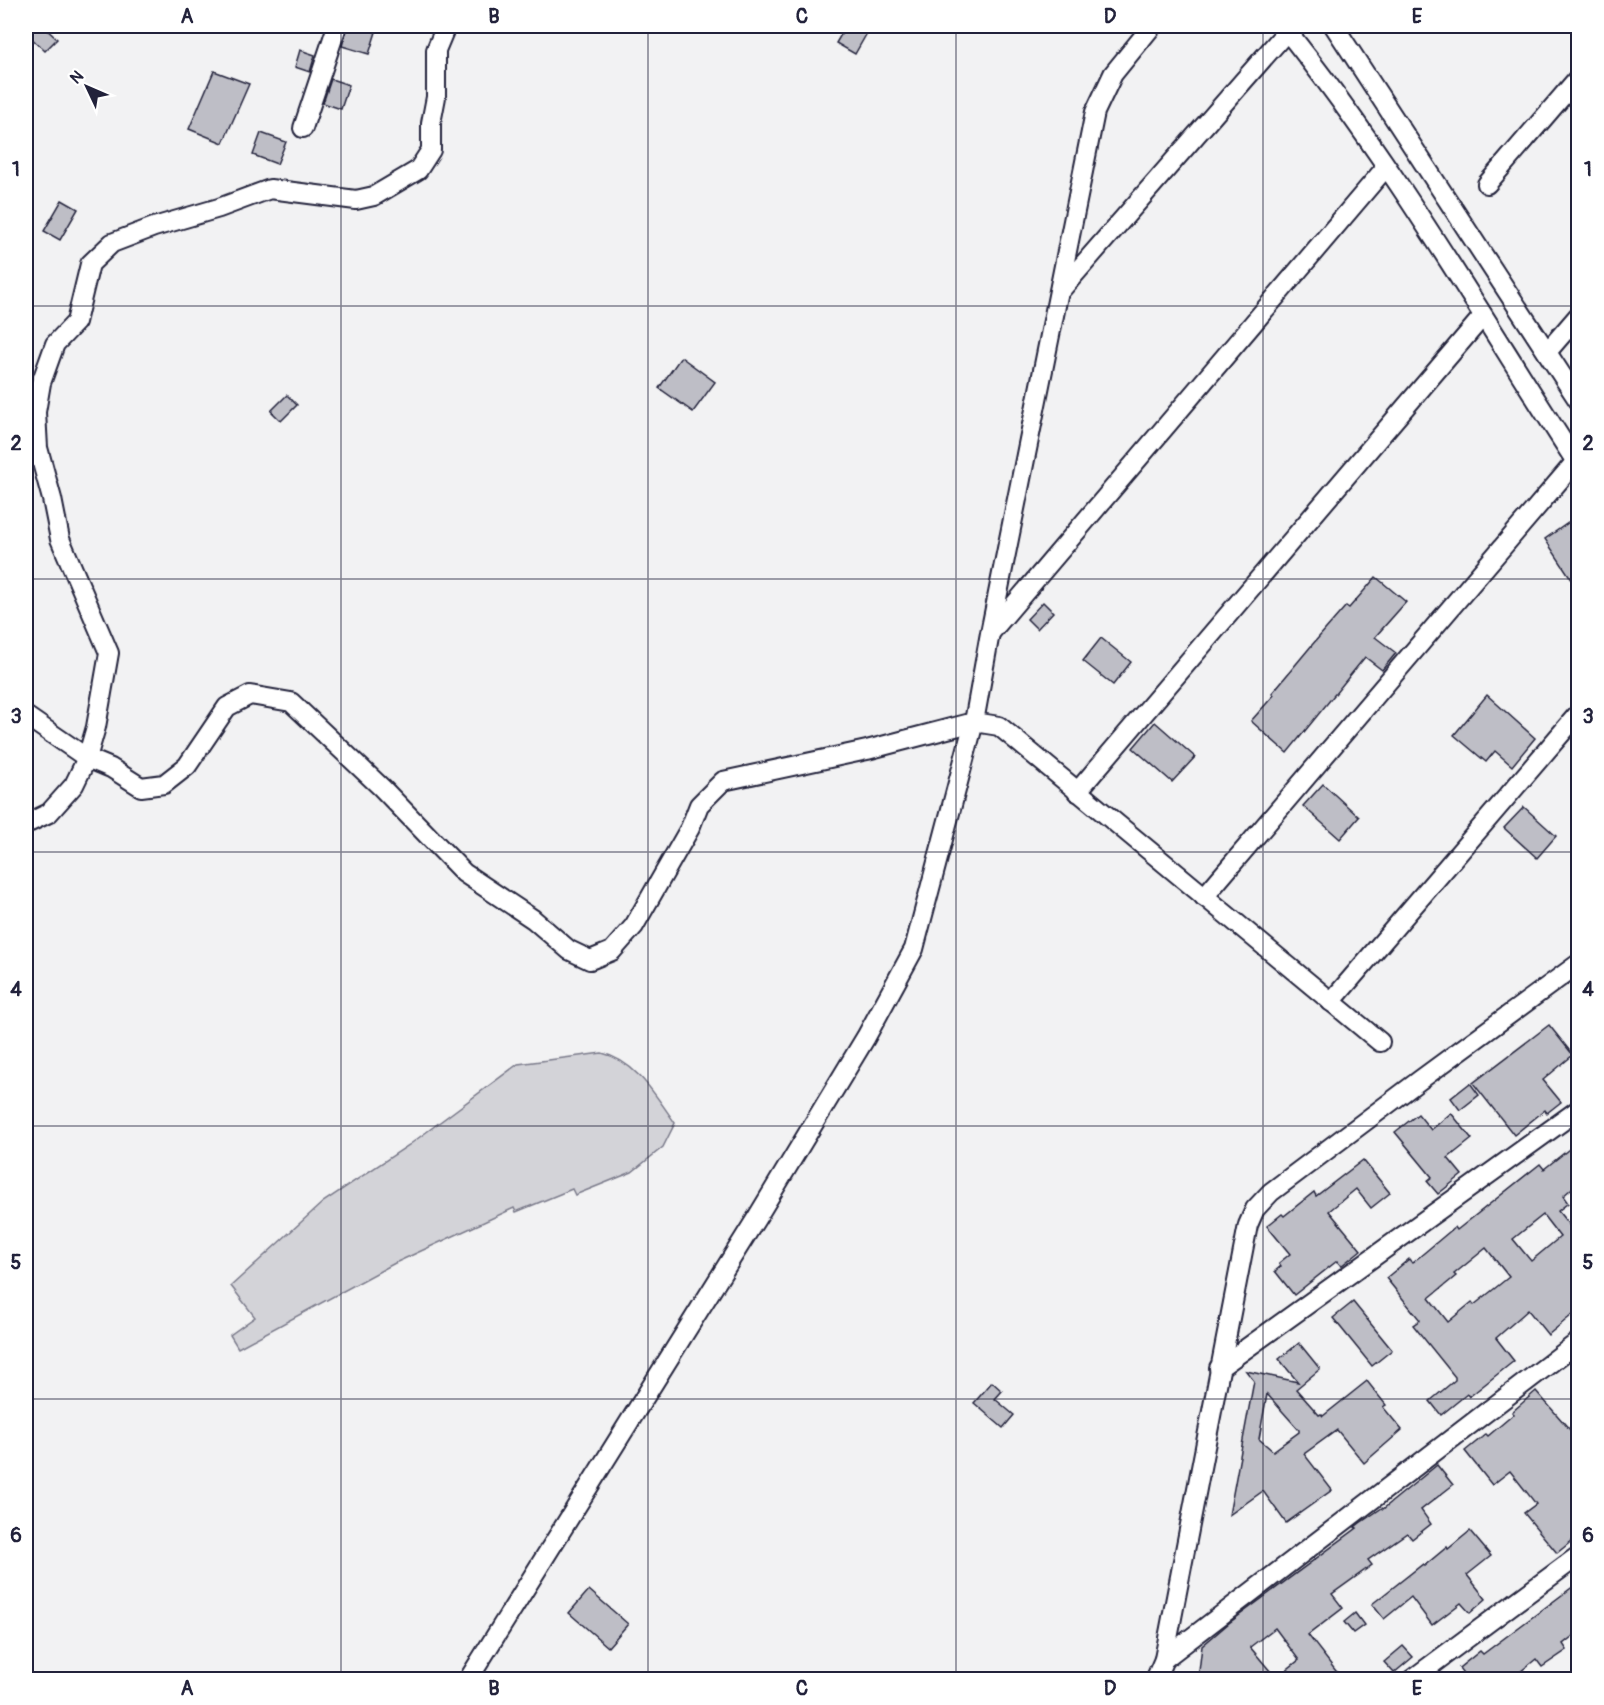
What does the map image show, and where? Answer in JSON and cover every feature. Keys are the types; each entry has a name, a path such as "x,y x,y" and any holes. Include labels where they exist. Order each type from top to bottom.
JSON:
{"street":[{"path":"303,128 337,26"},
{"path":"26,824 49,813 74,785 87,758 96,727 109,653 60,539 38,448 36,412 40,383 55,344 76,322 90,264 112,243 270,189 356,200 374,196 418,170 431,150 431,123 436,96 436,50 446,26"},
{"path":"468,1680 756,1219 866,1037 914,949 974,722 1095,112 1113,74 1152,26"},
{"path":"1334,26 1578,400"},
{"path":"1059,292 1285,28 1333,90 1386,167 1577,463 1204,897"},
{"path":"1487,184 1578,78"},
{"path":"990,633 1386,167"},
{"path":"1077,792 1483,316"},
{"path":"1547,352 1578,316"},
{"path":"26,716 87,758 111,768 141,787 164,784 187,766 227,707 250,695 291,702 382,788 464,873 533,919 569,950 590,960 612,951 634,926 685,838 699,805 723,781 867,750 974,722 999,726 1380,1042"},
{"path":"1331,1002 1578,714"},
{"path":"1155,1680 1164,1659 1219,1368 1248,1225 1255,1209 1272,1192 1318,1157 1578,964"},
{"path":"1219,1368 1578,1110"},
{"path":"1164,1659 1578,1342"},
{"path":"1411,1680 1578,1556"}],"shaded area":[{"path":"602,1053 614,1057 635,1072 653,1091 675,1123 663,1147 632,1172 575,1195 572,1189 516,1212 514,1208 395,1263 238,1348 230,1335 255,1317 231,1286 323,1202 409,1145 518,1064"}],"building":[{"path":"26,26 43,26 57,39 45,51 26,33"},
{"path":"348,26 376,32 369,54 342,46"},
{"path":"846,26 871,26 855,54 836,43"},
{"path":"300,50 315,55 310,72 295,67"},
{"path":"214,71 249,84 223,143 189,129"},
{"path":"331,79 349,85 341,109 323,103"},
{"path":"261,133 286,142 277,164 253,155"},
{"path":"62,200 78,209 60,240 44,231"},
{"path":"681,357 715,382 693,412 659,388"},
{"path":"287,395 297,405 281,421 271,411"},
{"path":"1578,516 1578,589 1545,539"},
{"path":"1376,577 1406,602 1375,637 1396,653 1382,670 1365,657 1287,753 1251,721 1312,645 1346,606 1349,608"},
{"path":"1043,602 1053,612 1037,629 1027,619"},
{"path":"1101,638 1131,662 1113,685 1083,661"},
{"path":"1487,695 1535,738 1512,766 1495,751 1486,762 1454,735"},
{"path":"1155,722 1195,757 1172,782 1133,748"},
{"path":"1323,784 1359,817 1340,839 1303,806"},
{"path":"1524,807 1556,836 1537,858 1504,828"},
{"path":"1549,1025 1573,1055 1543,1080 1561,1102 1547,1113 1545,1110 1514,1135 1473,1083"},
{"path":"1470,1083 1479,1095 1460,1110 1451,1098"},
{"path":"1451,1113 1472,1139 1448,1158 1462,1175 1438,1194 1427,1181 1432,1177 1395,1132 1418,1114 1431,1130"},
{"path":"1578,1142 1578,1183 1563,1196 1568,1203 1558,1211 1578,1236 1578,1310 1548,1335 1528,1310 1496,1338 1514,1361 1469,1397 1467,1394 1441,1415 1430,1401 1455,1380 1455,1377 1413,1325 1420,1320 1386,1278 1409,1259 1412,1263 1455,1227 1457,1230 1540,1164 1544,1169","holes":["1543,1215 1560,1237 1531,1261 1513,1239","1486,1248 1509,1277 1474,1305 1472,1302 1448,1322 1429,1298"]},
{"path":"1363,1160 1390,1193 1371,1208 1356,1189 1329,1211 1361,1250 1341,1266 1337,1261 1294,1295 1275,1271 1281,1266 1279,1263 1290,1254 1267,1226 1282,1214 1284,1216 1314,1192 1316,1196"},
{"path":"1353,1302 1392,1350 1372,1366 1333,1318"},
{"path":"1299,1343 1320,1369 1296,1389 1319,1415 1323,1416 1367,1381 1386,1405 1383,1407 1402,1430 1364,1463 1337,1430 1304,1454 1332,1490 1286,1523 1263,1491 1229,1515 1254,1381 1246,1371 1298,1382 1279,1359","holes":["1267,1394 1299,1430 1273,1451 1259,1439"]},
{"path":"992,1382 1002,1391 995,1399 1014,1415 1003,1428 974,1403"},
{"path":"1536,1391 1578,1439 1578,1536 1557,1553 1524,1513 1536,1504 1510,1471 1492,1485 1465,1451 1486,1434 1488,1436"},
{"path":"1437,1465 1453,1485 1421,1510 1431,1524 1412,1539 1407,1533 1368,1560 1372,1565 1332,1594 1343,1608 1308,1635 1343,1680 1198,1680 1202,1646 1229,1623 1357,1528 1355,1527 1360,1523 1383,1509","holes":["1275,1628 1299,1660 1276,1678 1250,1647"]},
{"path":"1470,1531 1491,1556 1467,1575 1486,1599 1470,1613 1461,1603 1432,1625 1411,1597 1384,1619 1372,1604"},
{"path":"1578,1583 1578,1632 1563,1644 1567,1650 1542,1667 1536,1659 1510,1680 1468,1680 1459,1668 1480,1651 1483,1654"},
{"path":"589,1590 628,1624 608,1647 569,1613"},
{"path":"1355,1613 1364,1625 1353,1633 1344,1622"},
{"path":"1403,1646 1413,1657 1394,1673 1384,1662"}]}
